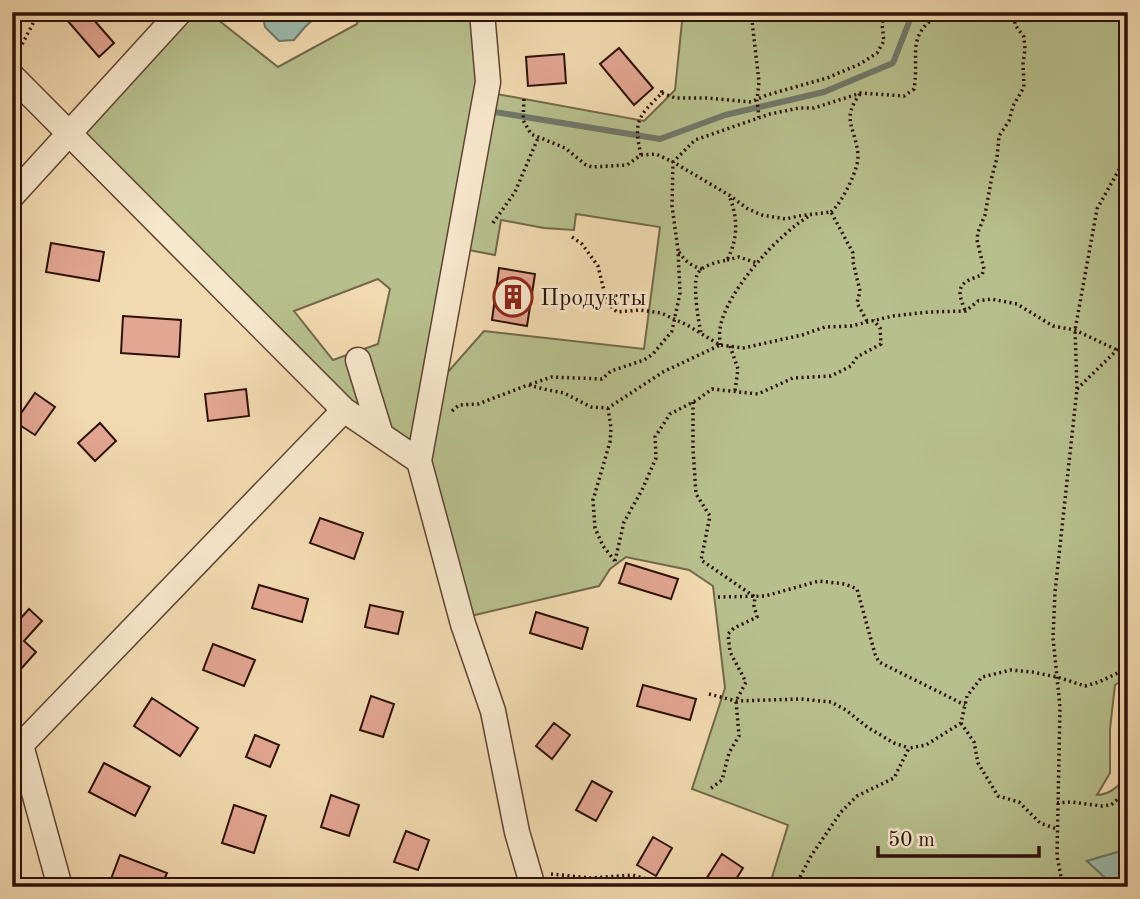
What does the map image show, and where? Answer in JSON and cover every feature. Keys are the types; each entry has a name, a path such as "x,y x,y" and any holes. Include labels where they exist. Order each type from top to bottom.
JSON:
{"street":[{"path":"12,196 180,12"},
{"path":"482,12 488,82 419,461 463,624 493,711 528,882"},
{"path":"12,76 344,410 419,461"},
{"path":"358,360 381,435"},
{"path":"60,887 17,741 344,410"}],"path":[{"path":"12,62 39,12"},
{"path":"751,12 759,82 759,118"},
{"path":"450,413 458,405 478,404 552,377 602,379 611,371 644,360 653,354 672,331 680,293 673,206 673,162 695,140 759,118 814,107 861,93 904,96 914,89 915,42 921,29 943,12"},
{"path":"965,310 960,289 967,279 982,275 984,269 977,240 998,158 999,136 1024,87 1024,37 1015,25 1014,13 1007,12"},
{"path":"662,93 675,98 751,102 827,78 860,64 877,53 884,41 884,16"},
{"path":"661,87 662,93"},
{"path":"641,155 637,124 641,115 662,93"},
{"path":"524,99 523,120 531,134 565,148 592,167 627,166 641,155 656,155 673,162 748,209 762,215 786,219 831,212 838,206 858,159 849,117 854,101 861,93"},
{"path":"493,223 515,192 538,138"},
{"path":"1063,887 1056,856 1060,707 1053,638 1055,592 1077,388 1075,330 1097,209 1128,148"},
{"path":"727,260 737,229 729,195"},
{"path":"831,212 853,253 860,291 857,303 867,321"},
{"path":"720,345 720,328 727,309 747,274 780,237 813,214"},
{"path":"572,237 582,244 598,266 607,303 617,312 640,310 661,313 720,345 743,348 825,327 851,326 929,312 965,310 978,301 991,299 1017,304 1053,326 1075,330 1118,350"},
{"path":"678,250 685,261 702,269"},
{"path":"701,334 697,276 702,269 716,262 739,257 757,263"},
{"path":"608,408 610,442 593,500 595,528 603,546 615,561 624,522 656,458 655,437 670,414 712,389 758,394 793,378 831,376 852,366 857,357 881,344 880,328 873,320"},
{"path":"528,385 564,393 591,407 608,408 663,372 720,345"},
{"path":"1077,388 1118,350 1128,345"},
{"path":"730,346 738,369 735,391"},
{"path":"693,402 696,494 710,516 701,560 755,597"},
{"path":"718,597 776,594 819,581 845,584 857,589 879,662 965,705"},
{"path":"710,789 722,780 729,753 739,736 736,701 746,682 730,652 728,634 734,628 758,617 754,606 755,597"},
{"path":"709,694 736,701 801,699 831,702 894,743 909,748 926,745 961,723 967,696 982,677 1011,670 1057,677 1085,686 1128,667"},
{"path":"961,723 974,742 978,763 998,796 1019,802 1040,823 1057,829"},
{"path":"800,877 841,812 857,796 894,778 909,748"},
{"path":"1057,803 1111,805 1128,785"},
{"path":"528,882 633,875 673,887"},
{"path":"586,887 591,878"}],"green space":[{"path":"181,12 208,12 278,67 357,24 360,12 482,12 486,92 644,121 675,90 683,12 1128,12 1128,677 1115,685 1110,729 1110,773 1097,795 1115,788 1128,773 1128,849 1087,861 1115,887 769,887 788,825 692,789 725,688 713,586 689,570 626,557 610,569 599,586 462,618 420,467 73,137","holes":["576,214 660,227 644,349 484,331 433,389 458,248 495,255 501,220 574,230","378,279 390,289 378,344 333,360 294,311"]}],"shaded area":[{"path":"262,12 318,12 294,40 279,41 265,27"},
{"path":"1128,849 1128,887 1115,887 1087,861"}],"building":[{"path":"60,12 87,12 114,43 99,57"},
{"path":"619,48 653,88 634,105 600,64"},
{"path":"564,54 566,83 528,86 526,57"},
{"path":"51,243 104,252 99,281 46,272"},
{"name":"Продукты","path":"499,268 535,274 527,326 492,320"},
{"path":"123,316 181,320 179,357 121,353"},
{"path":"246,389 249,416 208,421 205,394"},
{"path":"35,393 55,407 35,435 15,422"},
{"path":"100,423 116,441 95,461 78,443"},
{"path":"320,518 363,533 354,559 310,543"},
{"path":"626,563 678,579 671,599 619,583"},
{"path":"259,585 308,599 302,622 252,608"},
{"path":"370,605 403,612 398,634 365,627"},
{"path":"29,609 42,621 24,641 36,652 12,679 12,628"},
{"path":"536,612 588,628 582,649 530,633"},
{"path":"213,644 255,660 244,686 203,670"},
{"path":"643,685 696,699 690,720 637,706"},
{"path":"371,696 394,704 383,737 360,730"},
{"path":"152,698 198,728 180,756 134,726"},
{"path":"554,723 570,735 552,759 536,746"},
{"path":"255,735 279,745 270,767 246,757"},
{"path":"104,763 150,787 135,816 89,792"},
{"path":"592,781 612,792 596,821 576,810"},
{"path":"331,795 359,805 349,836 321,827"},
{"path":"234,805 266,816 254,853 222,843"},
{"path":"406,831 429,840 418,870 394,862"},
{"path":"653,837 672,848 656,876 637,865"},
{"path":"722,854 743,868 731,887 701,887"},
{"path":"120,855 167,873 161,887 108,887"}],"waterway":[{"path":"489,111 660,139 725,115 824,92 893,63 913,12"}],"place":[{"name":"Продукты","path":"513,297"}]}
